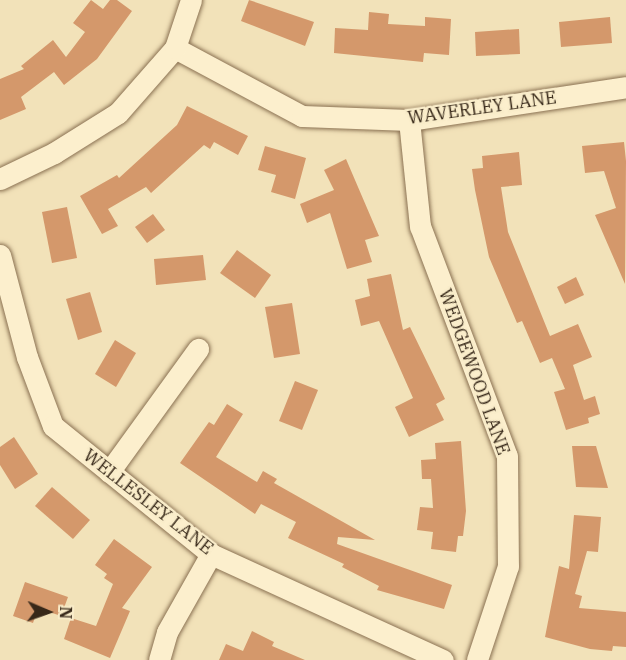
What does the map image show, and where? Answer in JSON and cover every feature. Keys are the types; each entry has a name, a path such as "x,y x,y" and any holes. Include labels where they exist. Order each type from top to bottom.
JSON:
{"street":[{"path":"0,180 54,153 118,113 175,48 191,0"},
{"name":"WAVERLEY LANE","path":"175,48 302,116 409,120 626,87"},
{"name":"WEDGEWOOD LANE","path":"409,120 420,226 507,456 508,566 477,660"},
{"name":"WELLESLEY LANE","path":"0,255 27,357 53,426 211,554 443,660"},
{"path":"109,472 198,349"},
{"path":"159,660 167,632 211,554"}],"building":[{"path":"91,0 103,9 110,0 117,0 132,11 97,59 64,85 54,72 21,97 26,109 0,120 0,79 24,69 21,66 53,40 66,57 85,32 73,23"},
{"path":"249,0 314,22 305,46 241,21"},
{"path":"369,12 389,14 388,24 425,26 425,17 451,19 449,55 424,53 423,62 334,53 335,28 368,30"},
{"path":"610,17 612,43 561,47 559,22"},
{"path":"519,29 520,54 476,56 475,32"},
{"path":"187,106 248,136 238,155 214,142 210,149 204,145 151,193 146,187 108,209 118,226 102,234 80,196 117,175 119,178 177,125"},
{"path":"624,142 626,161 625,284 595,215 616,208 604,171 585,173 582,146"},
{"path":"265,146 306,158 295,199 271,192 276,175 258,170"},
{"path":"519,152 522,185 501,187 508,232 550,336 578,324 592,357 573,365 584,400 595,396 600,414 588,418 589,423 566,430 554,392 565,389 552,358 540,363 522,321 517,323 489,257 475,190 472,169 483,168 482,156"},
{"path":"346,159 379,236 365,240 372,262 347,269 330,213 307,223 300,204 334,190 324,170"},
{"path":"67,207 77,258 52,263 42,212"},
{"path":"153,214 165,230 147,243 135,227"},
{"path":"237,250 271,275 255,298 220,273"},
{"path":"203,255 206,280 156,285 154,259"},
{"path":"391,274 403,330 410,327 445,399 436,404 444,420 409,437 395,407 413,398 379,321 361,326 355,300 370,296 367,279"},
{"path":"576,277 584,295 565,304 557,287"},
{"path":"90,292 102,332 78,340 66,299"},
{"path":"292,303 300,354 274,358 265,307"},
{"path":"115,340 136,353 116,387 95,374"},
{"path":"295,381 318,390 302,430 279,421"},
{"path":"227,404 243,414 216,457 257,482 263,471 277,479 274,483 375,540 338,537 337,544 452,585 444,609 377,590 379,586 342,567 344,564 288,538 296,522 261,504 255,514 180,463 209,422 214,425"},
{"path":"14,437 38,474 15,489 0,465 0,447"},
{"path":"461,441 466,511 463,536 458,536 456,552 431,549 433,532 417,530 420,507 433,508 431,479 422,479 421,460 436,459 435,443"},
{"path":"572,446 596,446 608,488 576,487"},
{"path":"52,487 90,520 73,539 35,506"},
{"path":"574,515 601,517 598,552 587,551 575,594 582,596 579,608 626,612 626,647 613,646 612,651 590,649 545,637 559,566 569,569"},
{"path":"114,539 152,567 122,608 130,611 110,658 64,639 71,618 96,626 113,584 104,578 107,574 95,565"},
{"path":"25,582 68,597 61,616 38,608 33,623 13,616"},
{"path":"252,631 274,642 272,646 305,660 219,660 226,644 243,651"}]}
